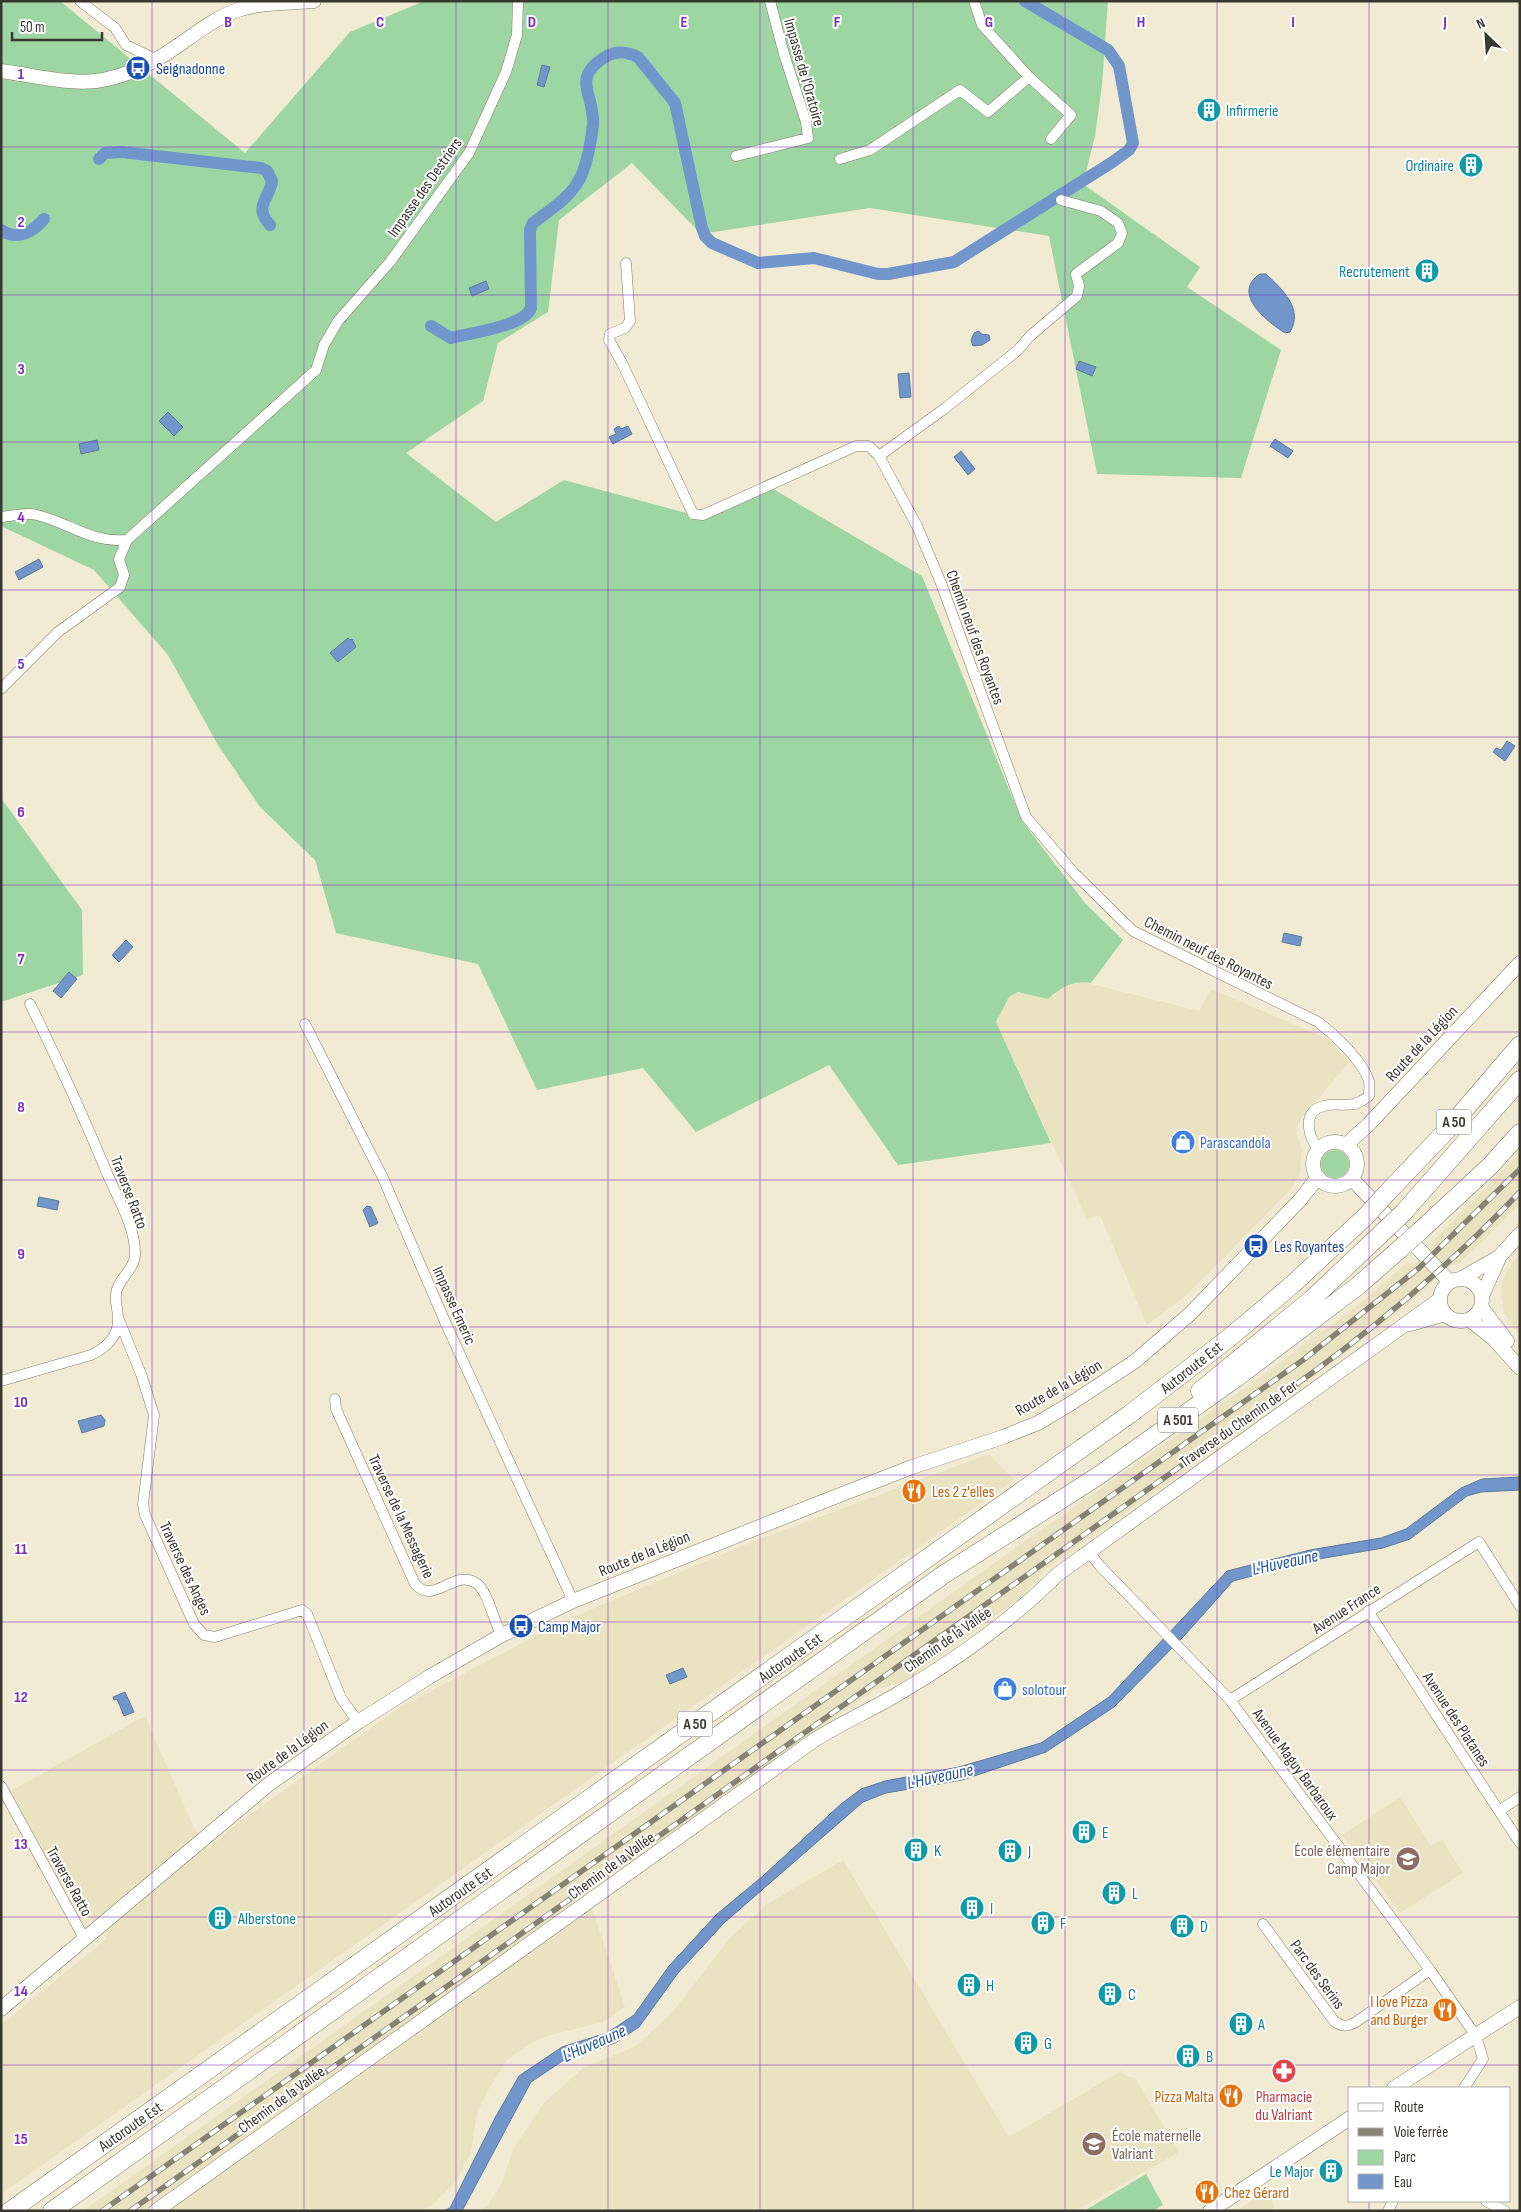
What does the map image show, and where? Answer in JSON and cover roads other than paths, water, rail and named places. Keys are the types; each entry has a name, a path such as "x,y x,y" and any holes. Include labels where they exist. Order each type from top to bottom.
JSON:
{"highway":[{"name":"Autoroute Est","path":"10,2211 1130,1414 1229,1338 1293,1284 1365,1217 1447,1130 1519,1045"},
{"name":"A 50","path":"943,1574 1195,1394 1312,1299 1403,1213 1520,1080"},
{"name":"Autoroute Est","path":"52,2211 943,1574 1098,1476 1236,1378 1359,1285 1490,1166 1520,1133"}],"main road":[{"path":"1,71 89,82 106,80 155,59 239,9 314,1"},
{"name":"Route de la Légion","path":"1346,1145 1393,1099 1520,963"},
{"path":"1336,1142 1346,1145 1353,1152 1357,1160 1356,1172 1345,1184 1328,1185 1318,1177 1313,1164 1319,1150 1328,1143 1336,1142"},
{"name":"Route de la Légion","path":"1,2009 269,1784 358,1722 429,1676 502,1635 572,1601 912,1467 1003,1437 1062,1409 1134,1362 1167,1334 1291,1210 1318,1177"},
{"path":"1352,1178 1456,1280 1471,1281 1478,1287 1482,1302 1514,1353 1520,1368"},
{"path":"1500,1256 1477,1315 1470,1320 1456,1321 1444,1314 1439,1300 1440,1292 1456,1280 1483,1268 1500,1256 1520,1234"},
{"name":"Traverse du Chemin de Fer","path":"1088,1551 1439,1300"},
{"name":"Traverse du Chemin de Fer","path":"1407,1324 1444,1314"},
{"path":"1470,1320 1514,1353"},
{"name":"Chemin de la Vallée","path":"156,2211 813,1741 896,1695 963,1652 1028,1603 1058,1574 1088,1551"},
{"path":"1396,2087 1520,2007"},
{"path":"1210,2211 1348,2119"}],"street":[{"path":"80,1 115,28 126,44 155,59"},
{"name":"Impasse des Destriers","path":"127,540 316,370 324,345 338,321 390,262 469,153 506,72 517,35 518,1"},
{"name":"Impasse de l'Oratoire","path":"736,156 808,138 806,122 784,54 770,1"},
{"path":"974,1 982,25 1028,77 1072,116 1051,138"},
{"path":"840,159 870,150 960,90 988,112 1028,77"},
{"path":"626,264 630,321 625,328 610,334 609,340 622,363 693,514 703,515 856,446 869,446 879,456 944,409 1018,350 1030,336 1077,296 1079,286 1076,274 1118,243 1122,233 1118,223 1101,211 1060,200"},
{"name":"Chemin neuf des Royantes","path":"879,456 918,526 941,583 1026,817 1074,873 1133,932 1318,1022 1333,1034 1356,1060 1369,1081 1369,1096 1356,1104 1322,1106 1312,1113 1308,1127 1311,1142 1319,1150"},
{"path":"1,517 35,514 110,542 127,540 119,559 124,575 120,587 58,632 1,689"},
{"name":"Traverse Ratto","path":"1,1381 91,1355 103,1349 111,1341 119,1320 116,1294 134,1262 135,1256 129,1226 72,1088 30,1004"},
{"name":"Impasse Emeric","path":"305,1024 383,1178 446,1324 572,1601"},
{"name":"Traverse des Anges","path":"119,1320 141,1374 154,1414 142,1504 145,1515 194,1624 204,1635 215,1637 302,1610 307,1614 341,1698 358,1722"},
{"name":"Traverse de la Messagerie","path":"335,1399 336,1409 415,1584 420,1590 433,1592 463,1579 476,1582 481,1587 497,1628 502,1635"},
{"name":"Avenue France","path":"1230,1700 1479,1542 1520,1606"},
{"name":"Avenue Maguy Barbaroux","path":"1088,1551 1100,1566 1230,1700 1430,1970 1483,2059 1465,2087"},
{"name":"Avenue des Platanes","path":"1368,1611 1520,1843"},
{"name":"Traverse Ratto","path":"1,1786 84,1938"},
{"path":"1499,1811 1520,1797"},
{"name":"Parc des Serins","path":"1263,1924 1334,2022 1339,2025 1347,2026 1356,2022 1430,1970"},
{"path":"1488,2202 1505,2211"}],"water":[{"path":"542,65 550,67 544,87 537,85"},
{"path":"1260,274 1266,274 1278,286 1293,307 1294,324 1290,332 1285,333 1254,306 1249,290 1252,281"},
{"path":"486,281 489,289 472,296 469,288"},
{"path":"979,331 981,334 989,335 990,340 982,345 973,346 971,340 974,333"},
{"path":"1079,361 1096,367 1092,376 1076,369"},
{"path":"909,373 911,397 900,398 898,374"},
{"path":"168,412 183,427 174,436 159,421"},
{"path":"619,426 621,429 628,426 632,434 613,444 609,437 616,434 614,429"},
{"path":"1275,439 1293,451 1288,458 1270,446"},
{"path":"97,440 99,450 81,454 79,444"},
{"path":"961,451 975,469 968,475 954,457"},
{"path":"39,559 43,567 19,580 15,572"},
{"path":"348,638 352,639 356,647 338,662 330,653"},
{"path":"1507,741 1515,746 1505,761 1493,752 1496,748 1501,750"},
{"path":"1284,933 1302,937 1300,946 1282,942"},
{"path":"126,940 133,947 119,962 112,955"},
{"path":"69,972 77,979 61,998 53,991"},
{"path":"39,1197 59,1201 57,1210 37,1206"},
{"path":"367,1206 371,1207 378,1223 370,1227 363,1210"},
{"path":"101,1415 105,1420 104,1426 82,1433 78,1421"},
{"name":"L'Huveaune","path":"1520,1477 1520,1490 1481,1492 1467,1496 1410,1539 1383,1548 1313,1560 1233,1581 1184,1636 1114,1707 1046,1752 962,1780 886,1793 863,1802 724,1923 678,1973 639,2027 615,2043 564,2060 531,2082 462,2211 443,2211 450,2208 495,2118 519,2076 562,2047 607,2033 634,2015 669,1966 716,1915 764,1875 841,1804 861,1789 885,1781 959,1767 1041,1743 1109,1697 1227,1571 1310,1550 1381,1538 1406,1529 1461,1488 1482,1479"},
{"path":"683,1668 687,1677 670,1684 666,1675"},
{"path":"125,1692 134,1712 124,1716 117,1699 114,1700 113,1697"}],"waterway":[{"path":"431,326 451,338 496,328 519,320 527,314 531,308 530,230 533,223 573,189 582,174 589,150 593,125 593,114 586,80 595,65 605,57 618,53 626,53 638,57 675,103 702,228 705,236 712,243 758,263 814,258 878,274 888,274 954,262 1111,163 1129,150 1133,143 1119,66 1108,50 1025,1"},
{"path":"99,159 105,153 122,152 261,168 267,171 272,181 262,208 265,218 270,225"},
{"path":"1,230 13,235 24,234 35,228 44,219"}],"railway":[{"path":"102,2211 1303,1360 1419,1268 1520,1169"},
{"path":"130,2211 1312,1373 1420,1287 1471,1241 1520,1192"}],"place":[{"name":"Seignadonne","path":"138,68"},
{"name":"Infirmerie","path":"1209,110"},
{"name":"Ordinaire","path":"1471,165"},
{"name":"Recrutement","path":"1427,271"},
{"name":"Parascandola","path":"1183,1142"},
{"name":"Les Royantes","path":"1256,1246"},
{"name":"Les 2 z'elles","path":"914,1491"},
{"name":"Camp Major","path":"521,1626"},
{"name":"solotour","path":"1005,1689"},
{"name":"E","path":"1084,1832"},
{"name":"K","path":"916,1850"},
{"name":"J","path":"1010,1851"},
{"name":"École élémentaire Camp Major","path":"1408,1859"},
{"name":"L","path":"1114,1893"},
{"name":"I","path":"972,1908"},
{"name":"Alberstone","path":"220,1918"},
{"name":"F","path":"1043,1923"},
{"name":"D","path":"1182,1926"},
{"name":"H","path":"969,1985"},
{"name":"C","path":"1110,1994"},
{"name":"I love Pizza and Burger","path":"1445,2010"},
{"name":"A","path":"1241,2024"},
{"name":"G","path":"1026,2043"},
{"name":"B","path":"1188,2056"},
{"name":"Pharmacie du Valriant","path":"1284,2071"},
{"name":"Pizza Malta","path":"1231,2096"},
{"name":"École maternelle Valriant","path":"1094,2144"},
{"name":"Le Major","path":"1331,2171"},
{"name":"Chez Gérard","path":"1207,2192"}]}
